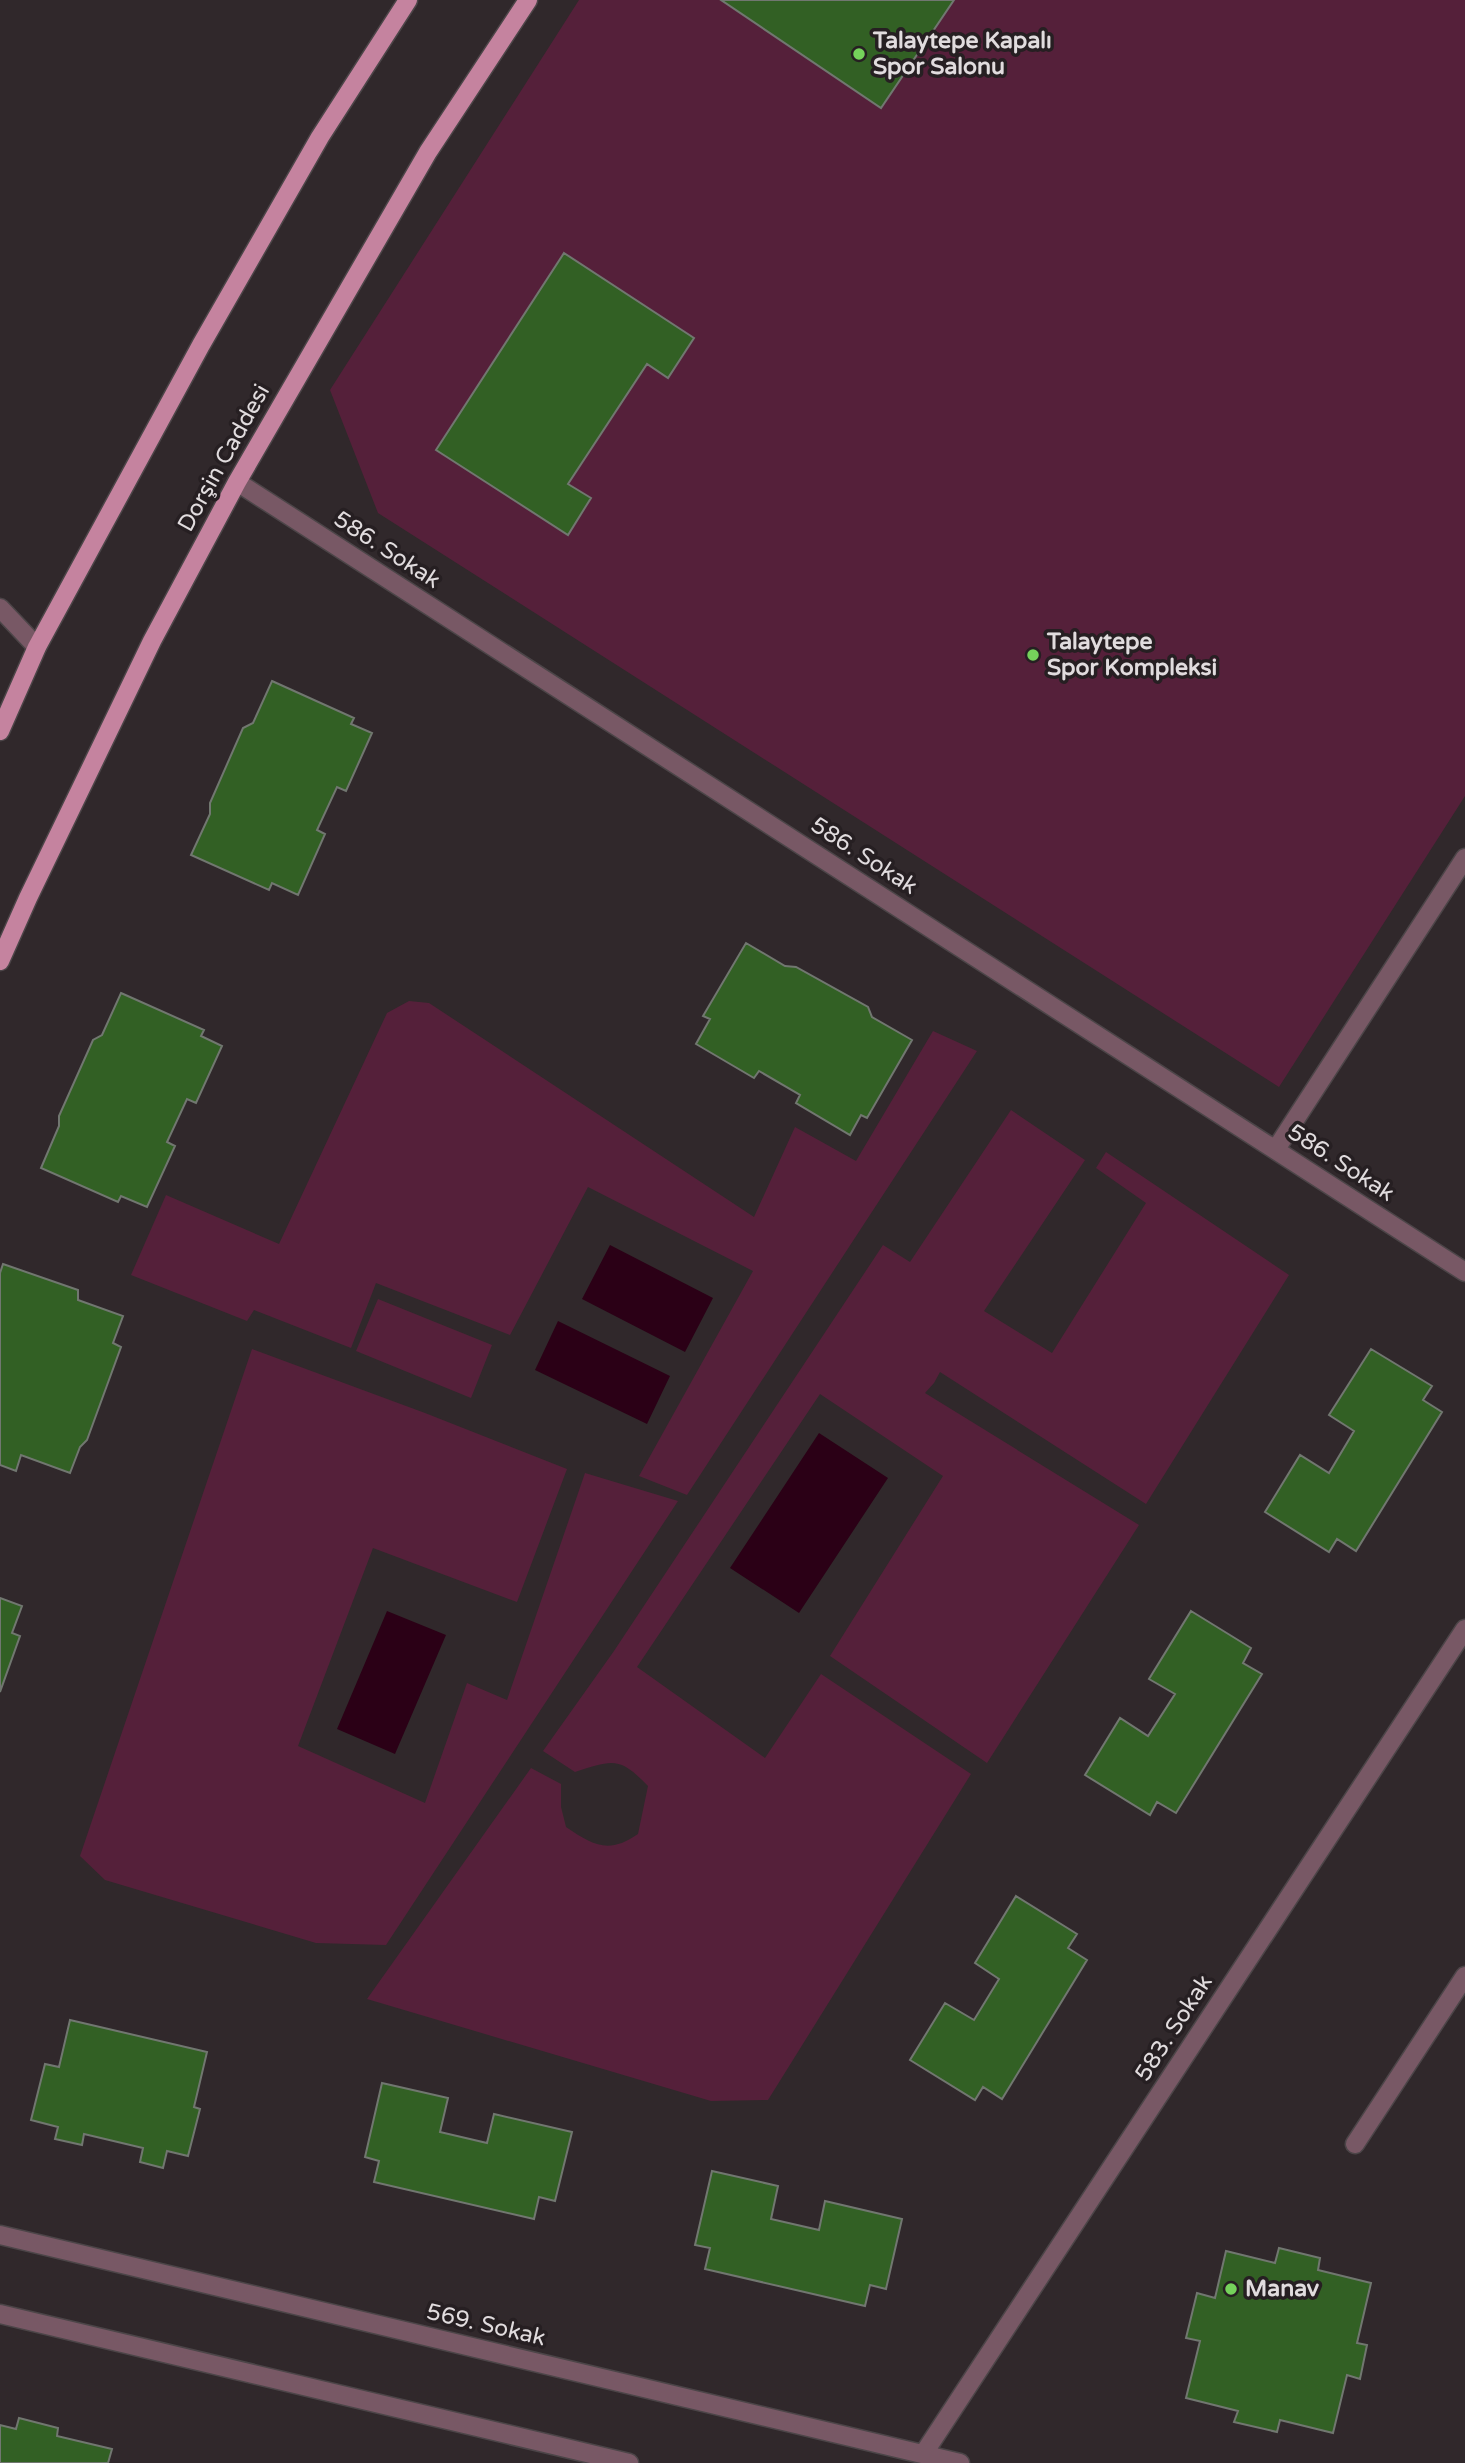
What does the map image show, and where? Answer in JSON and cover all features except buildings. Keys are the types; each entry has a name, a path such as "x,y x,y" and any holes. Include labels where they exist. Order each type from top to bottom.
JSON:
{"main road":[{"path":"0,731 37,647 201,345 320,137 408,0"},
{"name":"Dorşin Caddesi","path":"0,961 152,641 237,482 428,152 527,0"}],"street":[{"name":"586. Sokak","path":"237,482 1465,1272"},
{"path":"0,608 37,647"},
{"path":"1276,1149 1465,858"},
{"name":"583. Sokak","path":"925,2454 1465,1629"},
{"path":"1355,2144 1465,1976"},
{"name":"569. Sokak","path":"0,2235 960,2463"},
{"path":"0,2314 629,2463"}],"shaded area":[{"name":"Talaytepe Spor Kompleksi","path":"579,0 1465,0 1465,796 1279,1087 378,513 330,390"},
{"path":"409,1001 429,1003 754,1217 795,1127 856,1161 933,1031 977,1051 687,1495 639,1476 753,1271 588,1187 510,1335 376,1283 351,1348 254,1310 247,1321 131,1275 166,1195 279,1244 387,1013"},
{"path":"1011,1110 1085,1160 984,1311 1052,1353 1146,1203 1096,1168 1106,1152 1289,1275 1146,1504 940,1372 925,1393 1139,1525 987,1763 830,1656 943,1476 820,1394 637,1667 765,1758 821,1674 971,1774 768,2100 711,2101 367,1999 531,1768 561,1784 561,1807 566,1827 576,1834 593,1843 610,1846 638,1834 648,1786 630,1769 607,1763 575,1772 543,1751 614,1651 883,1245 910,1262"},
{"path":"610,1245 713,1298 685,1352 582,1299"},
{"path":"378,1299 492,1345 471,1398 356,1351"},
{"path":"558,1321 670,1376 647,1424 535,1370"},
{"path":"252,1349 567,1469 517,1602 373,1548 298,1746 425,1803 467,1683 507,1700 585,1473 678,1501 386,1945 316,1943 105,1880 80,1856"},
{"path":"819,1433 888,1478 799,1613 730,1568"},
{"path":"387,1611 446,1635 395,1754 337,1729"}],"place":[{"name":"Talaytepe Kapalı Spor Salonu","path":"859,54"},
{"name":"Talaytepe Spor Kompleksi","path":"1033,655"},
{"name":"Manav","path":"1231,2289"}]}
